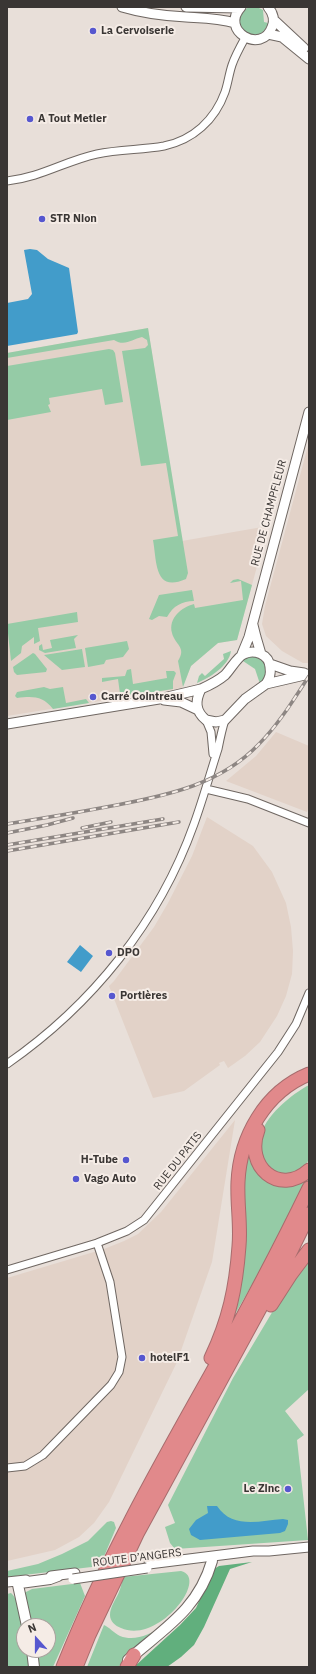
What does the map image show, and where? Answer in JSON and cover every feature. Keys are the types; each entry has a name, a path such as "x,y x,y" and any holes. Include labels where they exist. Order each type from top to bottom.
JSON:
{"highway":[{"path":"184,1421 188,1403 218,1343 228,1316 234,1293 239,1244 238,1182 245,1144 253,1126 269,1103 294,1082 309,1074"},
{"path":"309,1080 284,1096 267,1114 258,1130 254,1146 257,1162 264,1171 273,1177 284,1180 294,1179 303,1175 309,1170"},
{"path":"63,1667 86,1611 127,1527 278,1252 309,1188"},
{"path":"76,1667 89,1635 137,1534 288,1257 309,1214"},
{"path":"236,1353 252,1337 291,1274 309,1250"},
{"path":"127,1667 134,1655"}],"main road":[{"path":"121,1667 171,1624 192,1603 203,1584 212,1561"},
{"path":"25,1618 18,1585 58,1576"}],"street":[{"path":"122,7 180,17 225,20 235,23"},
{"path":"186,7 240,8 236,15 235,23 237,29 245,38 257,40 268,34 271,30 279,7"},
{"path":"268,7 274,18 309,53"},
{"path":"268,34 282,37 309,59"},
{"path":"7,181 36,176 76,160 98,154 162,146 189,137 204,126 217,109 225,91 232,66 245,38"},
{"name":"RUE DE CHAMPFLEUR","path":"159,699 201,689 213,684 224,676 242,654 249,637 252,620 309,412"},
{"name":"RUE DE CHAMPFLEUR","path":"252,620 261,654"},
{"path":"242,654 252,652 261,654 270,664 290,671 309,674"},
{"path":"266,684 271,673 270,664"},
{"path":"7,1064 42,1038 74,1009 106,975 132,943 158,902 174,872 188,840 206,789 225,720 245,699 266,684 309,674"},
{"path":"198,710 197,701 201,689"},
{"path":"7,724 159,699 181,702 198,710 206,720 211,732 214,747 213,762"},
{"path":"206,720 216,722 225,720"},
{"path":"206,789 248,799 309,823"},
{"name":"RUE DU PATIS","path":"7,1270 97,1243 132,1228 150,1214 278,1052 296,1024 309,993"},
{"path":"7,1468 25,1466 43,1455 111,1385 119,1372 122,1357 110,1282 97,1243"},
{"name":"ROUTE D’ANGERS","path":"7,1587 253,1551 309,1547"},
{"name":"ROUTE D’ANGERS","path":"148,1566 254,1556 269,1551"},
{"name":"ROUTE D’ANGERS","path":"7,1582 58,1576 74,1576"}],"shaded area":[{"path":"148,328 182,541 268,526 237,640 218,643 191,666 182,688 7,716 7,353"},
{"path":"309,442 309,663 303,663 282,651 266,636 262,624 265,606"},
{"path":"276,732 309,746 309,806 307,812 226,781 256,756"},
{"path":"207,817 253,846 272,872 286,903 291,927 293,951 292,974 286,996 277,1016 260,1042 245,1056 228,1068 224,1061 219,1063 220,1065 184,1091 153,1098 109,986 154,927 168,903 192,856"},
{"path":"235,1120 212,1262 177,1362 109,1502 94,1523 79,1537 55,1550 7,1561 7,1278 104,1249 138,1234 161,1212"}],"green space":[{"path":"250,7 257,7 263,10 264,22 268,23 263,31 257,35 250,34 240,25 239,18 242,12"},
{"path":"148,328 188,573 186,579 176,582 168,582 163,579 159,573 153,540 178,536 166,463 141,466 122,351 145,348 148,345 147,340 142,337 122,343 114,340 7,358 7,353"},
{"path":"109,349 113,350 115,353 123,402 105,405 102,389 49,398 50,404 48,405 51,412 7,420 7,366"},
{"path":"238,579 252,585 237,640 218,643 191,666 183,687 178,661 181,649 173,637 171,628 174,618 189,605 194,604 195,608 243,600 241,581 230,583 233,580"},
{"path":"192,590 194,601 178,605 167,617 159,616 152,620 149,619 159,595"},
{"path":"77,612 78,622 38,628 40,641 34,644 34,637 22,646 21,653 11,661 7,624"},
{"path":"78,635 74,639 76,648 45,653 39,650 39,646 42,644 43,650 52,648 50,640"},
{"path":"127,641 129,649 123,657 106,660 104,664 88,667 85,648"},
{"path":"82,649 85,667 62,670 44,655"},
{"path":"231,651 227,662 218,671 197,683 199,676 202,673 205,676 224,659 223,654"},
{"path":"33,653 47,669 46,672 17,675 14,672 13,667"},
{"path":"254,654 266,663 266,677 260,684 255,669 240,659"},
{"path":"131,669 133,684 167,678 166,671 174,671 176,673 173,681 173,689 104,700 100,697 120,694 118,679 102,682 102,678 125,676 127,670"},
{"path":"44,687 50,689 63,687 66,703 86,699 89,703 53,709 41,699 33,697 17,698 15,696 17,692"},
{"path":"309,1085 309,1160 302,1168 293,1173 278,1173 271,1170 261,1159 261,1140 263,1129 279,1107"},
{"path":"247,1150 260,1171 308,1178 269,1255 230,1323 241,1184"},
{"path":"309,1258 309,1389 285,1411 304,1435 297,1440 308,1540 175,1549 170,1543 165,1527 175,1523 168,1505 233,1378 283,1294"},
{"path":"107,1522 114,1522 116,1528 100,1566 7,1577 7,1571 38,1564 88,1541"},
{"path":"252,1562 230,1569 204,1627 194,1645 181,1657 167,1667 134,1667 180,1625 196,1608 214,1569 219,1566"},
{"path":"181,1571 188,1576 189,1585 185,1597 164,1619 150,1627 135,1631 115,1625 110,1617 111,1609 120,1590 123,1577"},
{"path":"80,1583 85,1596 53,1667 36,1667 35,1658 56,1658 56,1618 29,1618 24,1593 32,1589"},
{"path":"11,1593 15,1597 21,1618 16,1618 16,1658 28,1658 29,1667 7,1667 7,1594"},
{"path":"104,1625 120,1636 126,1638 137,1638 147,1635 162,1627 118,1667 87,1667"}],"water":[{"path":"24,250 37,250 48,259 69,268 78,332 77,334 7,346 7,303 28,299 32,294"},
{"path":"80,945 93,956 81,972 67,962"},
{"path":"207,1506 217,1506 230,1518 238,1521 256,1522 283,1519 288,1520 288,1524 285,1531 280,1533 200,1540 191,1535 189,1529 196,1520 208,1513"}],"railway":[{"path":"7,824 156,797 193,786 211,778 244,758 259,744 280,720 309,676"},
{"path":"7,833 73,818"},
{"path":"7,845 163,819"},
{"path":"82,828 111,822"},
{"path":"7,851 179,822"}],"place":[{"name":"La Cervoiserie","path":"93,31"},
{"name":"A Tout Metier","path":"30,119"},
{"name":"STR Nion","path":"42,219"},
{"name":"Carré Cointreau","path":"93,697"},
{"name":"DPO","path":"109,953"},
{"name":"Portières","path":"112,996"},
{"name":"H-Tube","path":"126,1160"},
{"name":"Vago Auto","path":"76,1179"},
{"name":"hotelF1","path":"142,1358"},
{"name":"Le Zinc","path":"288,1489"}]}
